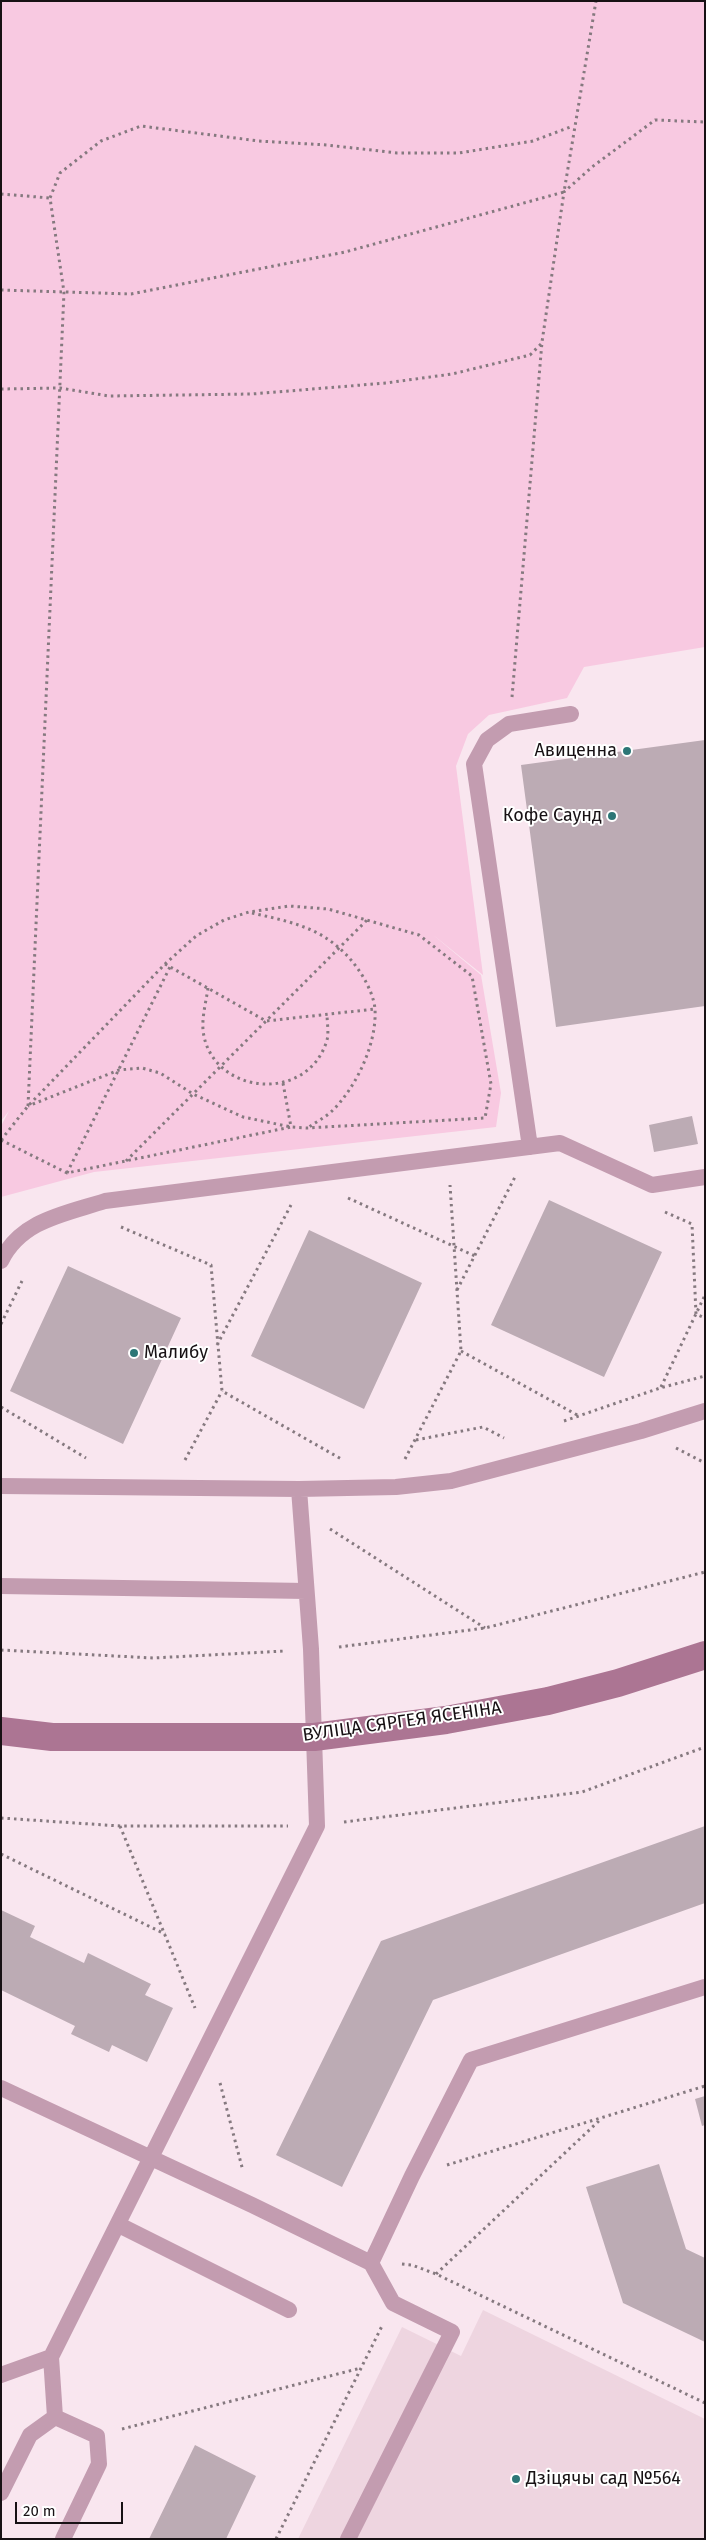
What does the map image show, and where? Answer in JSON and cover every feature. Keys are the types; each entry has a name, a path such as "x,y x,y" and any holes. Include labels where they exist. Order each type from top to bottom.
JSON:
{"main road":[{"name":"ВУЛІЦА СЯРГЕЯ ЯСЕНІНА","path":"1,1731 52,1737 314,1737 446,1720 548,1701 618,1683 705,1655"}],"lane":[{"path":"530,1147 474,764 487,740 509,724 571,714"},
{"path":"1,1261 9,1245 40,1222 105,1201 560,1143 652,1186 705,1177"},
{"path":"1,1486 299,1489 396,1487 450,1481 641,1431 705,1411"},
{"path":"55,2417 51,2357 119,2225 151,2157 317,1826 311,1649 299,1489"},
{"path":"1,1586 306,1591"},
{"path":"371,2263 412,2176 471,2060 705,1987"},
{"path":"1,2088 151,2157 371,2263 393,2303 452,2332 348,2539"},
{"path":"119,2225 289,2310"},
{"path":"1,2376 51,2357"},
{"path":"55,2417 97,2436 99,2464 62,2539"},
{"path":"1,2493 30,2435 55,2417"}],"path":[{"path":"509,724 542,342 573,126 596,1"},
{"path":"1,290 132,294 345,252 564,192 592,167 655,120 705,122"},
{"path":"28,1106 64,292 50,198 60,173 101,141 141,126 259,141 327,145 397,153 459,153 533,141 573,126"},
{"path":"1,194 50,198"},
{"path":"1,389 60,388 109,396 252,394 386,383 452,374 530,355 542,342"},
{"path":"28,1106 119,1070 142,1068 160,1073 193,1094 243,1117 291,1127 307,1128 485,1118 491,1084 472,976 419,936 368,919 328,909 289,906 249,912 224,920 196,936 164,964 28,1106 1,1140 67,1174 291,1127"},
{"path":"249,912 308,928 340,948 358,969 375,1009 373,1034 364,1062 350,1089 331,1112 307,1128"},
{"path":"125,1162 368,919"},
{"path":"164,964 266,1021 375,1009"},
{"path":"67,1174 170,967"},
{"path":"208,988 203,1031 210,1050 221,1066 242,1081 264,1086 283,1083 305,1072 320,1056 328,1038 326,1014"},
{"path":"283,1083 291,1127"},
{"path":"404,1462 461,1351 448,1158"},
{"path":"457,1290 518,1170"},
{"path":"341,1194 475,1256"},
{"path":"217,1345 290,1205 298,1203"},
{"path":"665,1212 692,1224 696,1314"},
{"path":"117,1225 210,1265 222,1392 182,1465 192,1465"},
{"path":"1,1324 25,1275"},
{"path":"660,1388 705,1296"},
{"path":"696,1314 705,1318"},
{"path":"461,1351 579,1416"},
{"path":"561,1422 660,1388 705,1376"},
{"path":"222,1392 346,1462 336,1462"},
{"path":"1,1407 87,1458"},
{"path":"416,1440 483,1427 506,1439"},
{"path":"299,1489 327,1528 485,1628"},
{"path":"1,1650 153,1658 311,1649 485,1628 705,1572"},
{"path":"1,1818 120,1826 317,1826 582,1792 705,1747"},
{"path":"1,1854 166,1934"},
{"path":"412,2176 705,2086"},
{"path":"436,2274 602,2118"},
{"path":"371,2263 412,2265 436,2274 705,2403"},
{"path":"276,2539 412,2265"},
{"path":"97,2436 361,2368"}],"shaded area":[{"path":"1,1 705,1 705,647 584,667 567,698 489,715 468,734 456,766 483,975 432,934 481,975 501,1093 496,1127 94,1172 1,1197 1,1126 9,1111 1,1121"},
{"name":"Дзіцячы сад №564","path":"483,2310 705,2419 705,2539 298,2539 402,2327 461,2356"}],"building":[{"path":"705,740 705,1006 556,1027 521,765"},
{"path":"692,1116 698,1144 654,1152 649,1125"},
{"path":"549,1200 662,1252 604,1377 491,1325"},
{"path":"309,1230 422,1283 364,1409 251,1356"},
{"path":"68,1266 181,1318 123,1444 10,1391"},
{"path":"705,1826 705,1903 433,2000 342,2187 276,2155 381,1941"},
{"path":"1,1910 35,1926 30,1937 84,1963 88,1953 151,1984 145,1995 173,2008 147,2062 112,2045 109,2052 71,2034 75,2026 1,1990"},
{"path":"705,2096 705,2125 702,2126 695,2099"},
{"path":"659,2164 686,2249 705,2258 705,2342 623,2303 586,2187"},
{"path":"195,2445 256,2476 226,2539 149,2539"}],"place":[{"name":"Авиценна","path":"627,751"},
{"name":"Кофе Саунд","path":"612,816"},
{"name":"Малибу","path":"134,1353"},
{"name":"Дзіцячы сад №564","path":"516,2479"}]}
